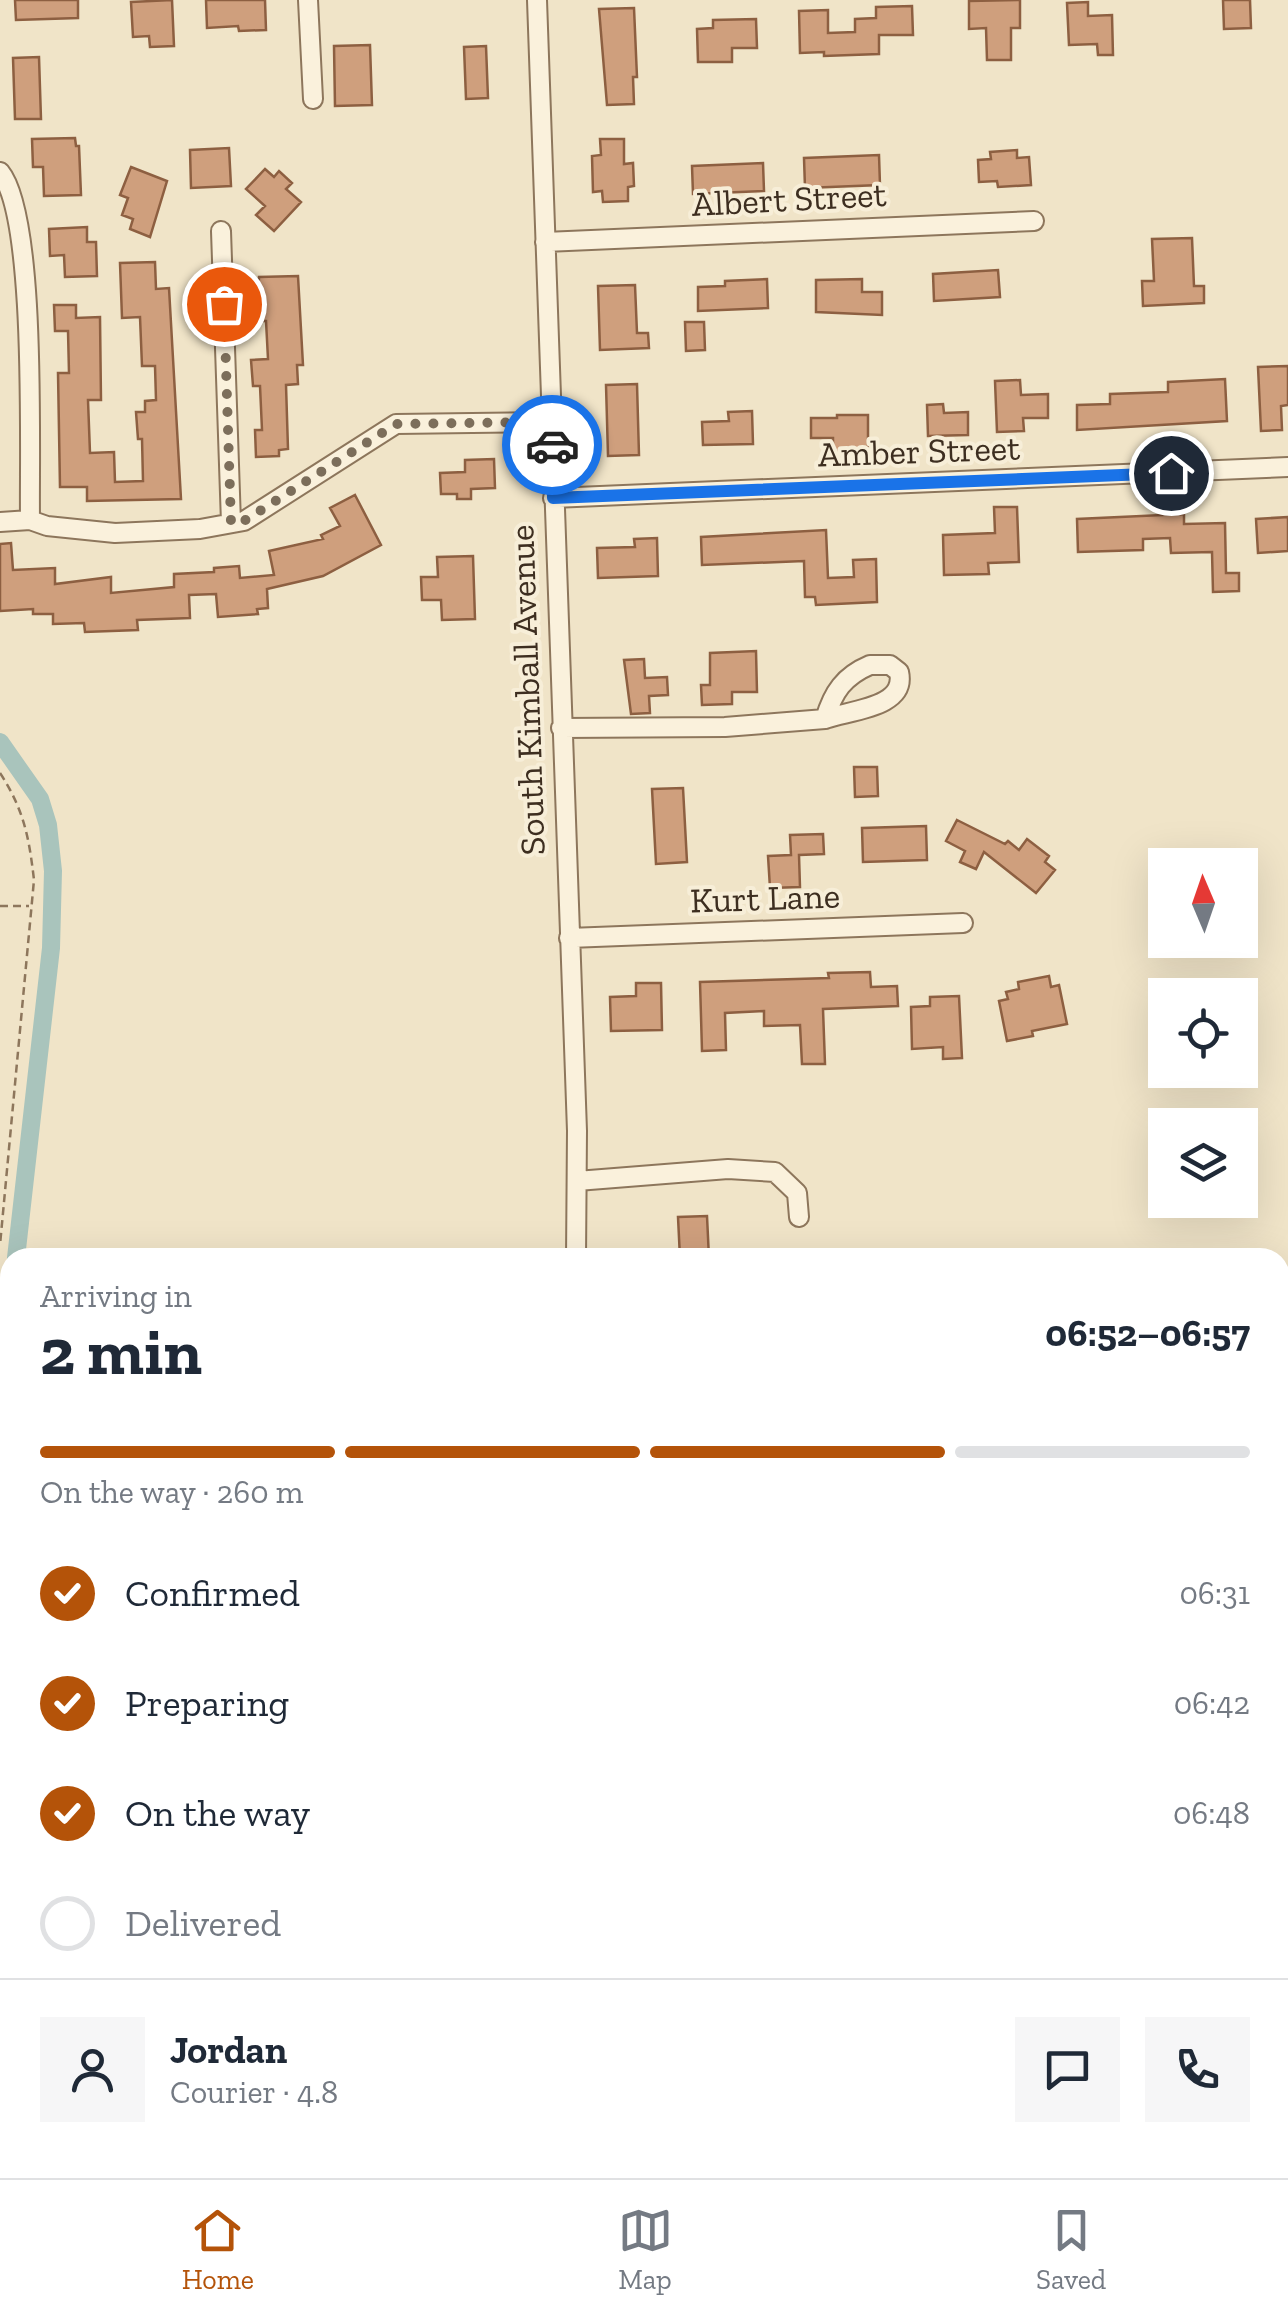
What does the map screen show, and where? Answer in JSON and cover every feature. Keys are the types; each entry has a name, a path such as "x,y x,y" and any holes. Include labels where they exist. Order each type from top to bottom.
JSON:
{"street":[{"path":"308,0 313,99"},
{"name":"South Kimball Avenue","path":"537,0 576,1248"},
{"path":"0,172 16,206 26,282 30,520"},
{"name":"Albert Street","path":"546,242 1034,221"},
{"path":"221,231 231,523"},
{"path":"0,522 30,520 47,526 115,532 200,528 244,521 396,424 551,422"},
{"name":"Amber Street","path":"553,498 1288,468"},
{"path":"560,728 725,728 826,719"},
{"name":"Kurt Lane","path":"569,938 963,923"},
{"path":"576,1181 728,1169 774,1172 797,1192 799,1217"}],"path":[{"path":"0,773 18,800 34,880 0,1245"},
{"path":"0,906 30,906"}],"building":[{"path":"15,0 78,0 78,18 16,20"},
{"path":"172,0 174,46 150,47 149,36 133,37 131,2"},
{"path":"206,0 265,0 266,30 239,31 238,26 207,28"},
{"path":"1020,0 1020,28 1011,28 1011,60 987,60 986,28 969,29 969,1"},
{"path":"1223,0 1250,0 1251,28 1224,29"},
{"path":"1088,2 1088,16 1112,15 1113,55 1098,55 1097,44 1069,45 1067,3"},
{"path":"912,6 913,35 879,35 879,54 800,53 799,11 828,10 828,33 855,32 855,19 876,18 876,7"},
{"path":"634,8 634,104 607,105 599,9"},
{"path":"756,19 757,48 732,48 732,62 698,62 697,29 713,28 713,20"},
{"path":"370,45 372,105 335,106 334,46"},
{"path":"486,46 488,98 466,99 464,47"},
{"path":"39,57 41,119 15,119 13,58"},
{"path":"75,138 79,146 81,195 44,196 43,167 33,167 32,139"},
{"path":"600,139 624,139 624,164 633,163 634,186 628,187 628,201 603,202 602,191 593,192 592,156 601,155"},
{"path":"229,148 231,186 191,188 190,150"},
{"path":"1017,150 1017,158 1029,157 1031,185 998,187 997,181 979,182 978,160 991,159 990,152"},
{"path":"879,155 880,185 805,188 804,158"},
{"path":"763,163 764,191 693,194 692,166"},
{"path":"131,167 167,181 150,237 130,229 133,219 122,215 128,198 120,195"},
{"path":"265,169 274,177 279,171 292,183 286,189 301,202 274,231 256,215 265,206 246,189"},
{"path":"87,227 87,242 96,242 97,276 65,277 64,255 50,256 49,229"},
{"path":"1192,238 1194,286 1204,286 1204,303 1143,306 1142,281 1154,281 1152,239"},
{"path":"155,262 156,289 169,288 181,499 87,501 87,487 60,487 58,373 69,373 68,331 55,331 54,305 76,305 76,318 100,317 101,400 88,400 90,453 114,452 115,482 143,481 142,439 138,439 136,412 145,412 145,401 156,400 155,366 142,366 140,317 122,318 120,263"},
{"path":"998,270 1000,297 934,301 933,274"},
{"path":"298,276 303,365 297,365 298,384 286,385 288,449 279,450 279,456 256,457 255,430 262,430 260,386 253,386 251,360 268,359 266,321 257,321 259,277"},
{"path":"767,279 768,308 698,311 698,287"},
{"path":"862,279 862,292 882,292 882,315 816,312 816,280"},
{"path":"635,285 637,333 648,333 649,348 600,350 598,286"},
{"path":"685,322 704,322 705,350 686,351"},
{"path":"1288,366 1288,405 1281,406 1282,430 1261,431 1258,367"},
{"path":"1225,379 1227,421 1077,430 1077,405 1110,404 1110,394 1168,392 1168,382"},
{"path":"1020,380 1021,395 1048,394 1048,418 1023,418 1024,431 997,432 995,381"},
{"path":"637,384 639,455 608,456 606,385"},
{"path":"943,404 944,413 968,412 968,435 928,436 927,405"},
{"path":"752,411 753,444 703,445 702,422 729,421 728,412"},
{"path":"868,415 868,452 833,452 833,438 811,438 811,418"},
{"path":"494,459 495,488 471,489 471,499 441,494 440,473 465,472 465,460"},
{"path":"355,495 381,545 323,576 267,589 268,608 257,609 258,614 218,617 216,594 189,595 190,618 137,620 138,630 85,632 84,623 53,624 53,614 33,614 33,609 0,611 0,544 11,543 13,570 55,568 55,584 111,577 111,593 174,587 174,574 214,572 214,568 239,566 240,578 274,575 269,551 323,539 321,535 340,526 330,508"},
{"path":"994,507 1017,507 1019,562 988,563 989,574 944,575 943,535 995,533"},
{"path":"1184,514 1184,524 1225,523 1226,573 1239,573 1239,591 1213,592 1212,552 1171,553 1170,538 1143,539 1143,550 1078,552 1077,519"},
{"path":"1288,517 1288,551 1258,553 1256,519"},
{"path":"826,530 828,578 854,577 853,560 876,559 877,602 816,605 815,597 805,597 804,561 702,565 701,537"},
{"path":"657,538 658,576 598,578 597,548 635,547 634,539"},
{"path":"473,556 475,619 442,620 441,600 422,600 421,577 438,577 437,557"},
{"path":"756,651 757,692 732,692 732,704 702,705 701,685 710,685 710,653"},
{"path":"644,659 645,678 667,677 668,695 649,696 650,713 631,714 624,660"},
{"path":"854,767 877,767 878,796 855,797"},
{"path":"683,788 687,862 656,864 652,789"},
{"path":"957,820 1005,844 1008,841 1019,850 1027,839 1049,856 1045,862 1055,870 1036,893 984,852 976,869 960,862 965,851 946,841"},
{"path":"926,826 927,860 863,862 862,828"},
{"path":"823,834 824,854 799,855 800,887 770,888 768,856 791,855 790,835"},
{"path":"870,972 871,987 897,986 898,1006 823,1009 825,1064 802,1064 800,1025 764,1026 764,1011 725,1013 726,1050 702,1051 700,982 829,978 828,973"},
{"path":"1049,976 1051,987 1059,985 1067,1024 1007,1041 999,1001 1008,999 1006,992 1019,989 1018,982"},
{"path":"636,983 661,983 662,1030 611,1031 610,997 636,996"},
{"path":"959,996 962,1058 943,1059 943,1047 912,1049 911,1007 930,1006 930,997"},
{"path":"707,1216 709,1248 680,1248 678,1217"}],"waterway":[{"path":"0,742 40,799 48,825 53,871 51,948 17,1248"}],"way so far":[{"path":"224,304 231,523 244,521 396,424 551,422 552,445"}],"route":[{"path":"552,445 553,498 1171,473"}]}
